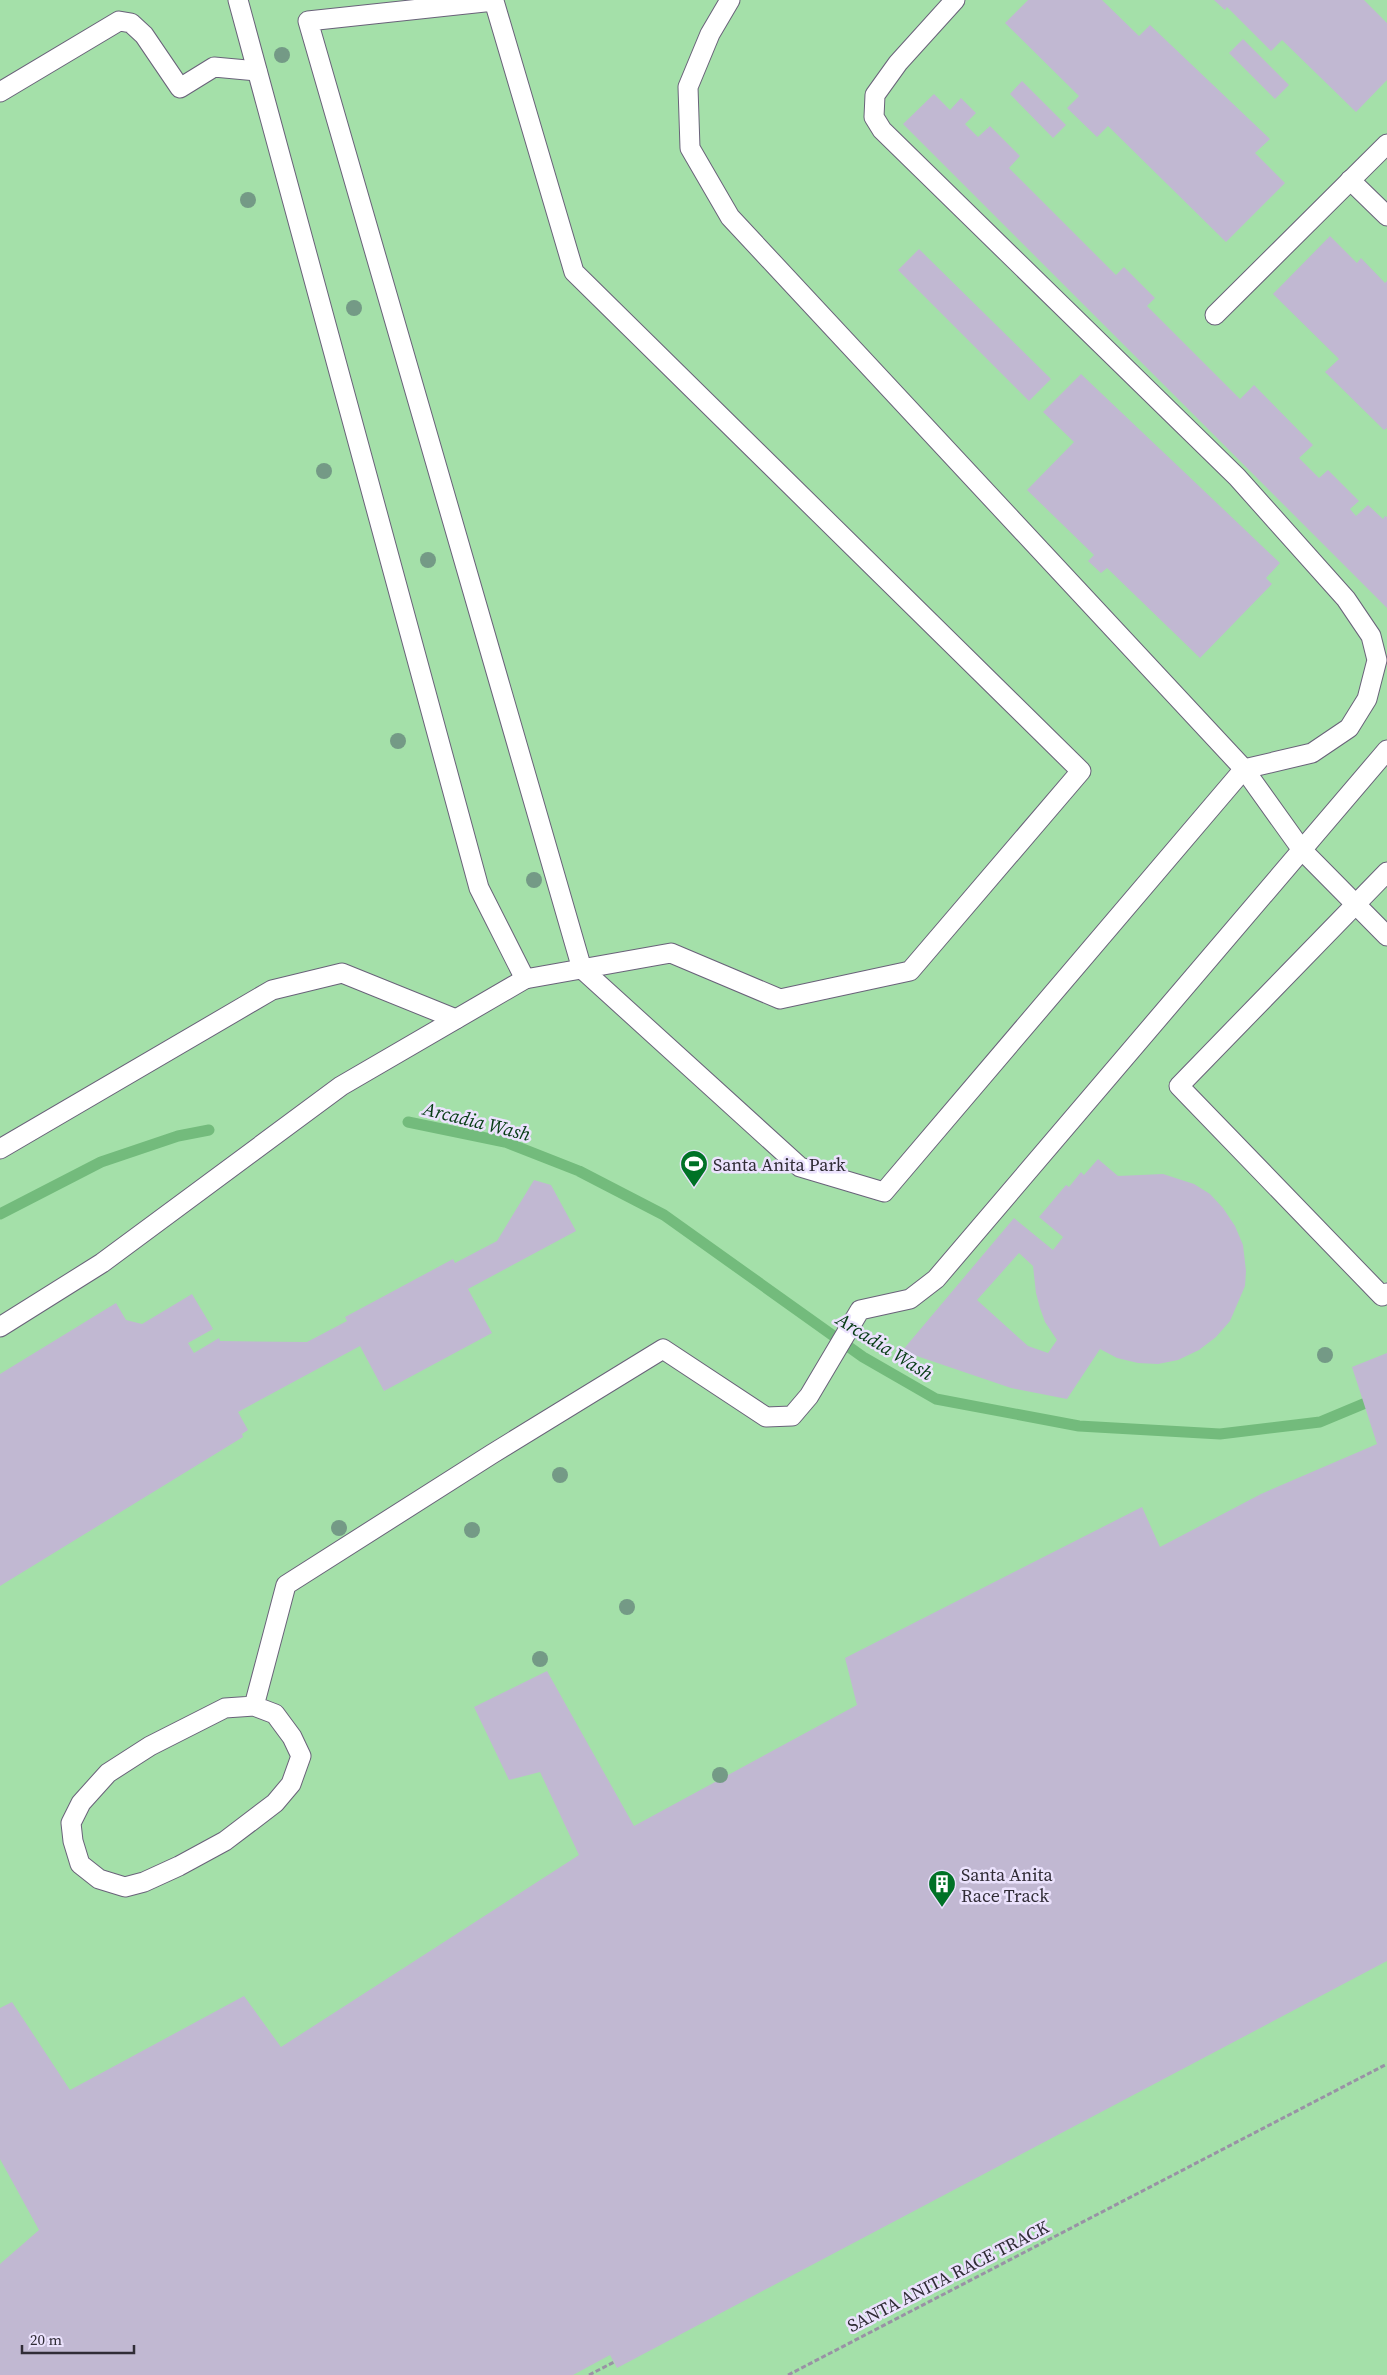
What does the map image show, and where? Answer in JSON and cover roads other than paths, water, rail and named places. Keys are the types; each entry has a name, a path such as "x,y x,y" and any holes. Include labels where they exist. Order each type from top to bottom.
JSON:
{"lane":[{"path":"238,0 479,888 525,979"},
{"path":"730,0 710,34 688,87 690,148 730,217 1244,769 1302,850 1387,936"},
{"path":"0,1327 102,1263 341,1086 525,979 582,969 671,953 780,999 910,971 1081,771 574,272 494,1 308,21 582,969 800,1167 884,1192 1244,769 1312,753 1348,728 1367,699 1376,660 1371,636 1346,599 1237,477 882,130 874,116 875,95 898,63 955,0"},
{"path":"0,92 118,21 131,23 144,35 180,88 214,67 257,71"},
{"path":"1216,315 1387,144"},
{"path":"1350,180 1387,216"},
{"path":"254,1706 286,1585 492,1454 663,1349 766,1417 792,1416 809,1396 860,1310 910,1299 936,1280 1387,750"},
{"path":"1387,872 1179,1086 1382,1296 1387,1294"},
{"path":"0,1149 272,990 342,973 456,1019"},
{"path":"254,1706 275,1714 292,1736 301,1756 291,1784 275,1803 225,1842 144,1882 125,1887 99,1879 80,1864 72,1841 71,1823 81,1803 108,1773 150,1746 225,1708 254,1706"}],"waterway":[{"name":"Arcadia Wash","path":"408,1122 505,1142 579,1171 664,1215 863,1357 936,1399 1079,1426 1220,1434 1320,1422 1387,1394"},
{"name":"Arcadia Wash","path":"0,1214 101,1162 178,1136 209,1130"}],"place":[{"name":"Santa Anita Park","path":"694,1188"},
{"name":"Santa Anita Race Track","path":"942,1908"}]}
